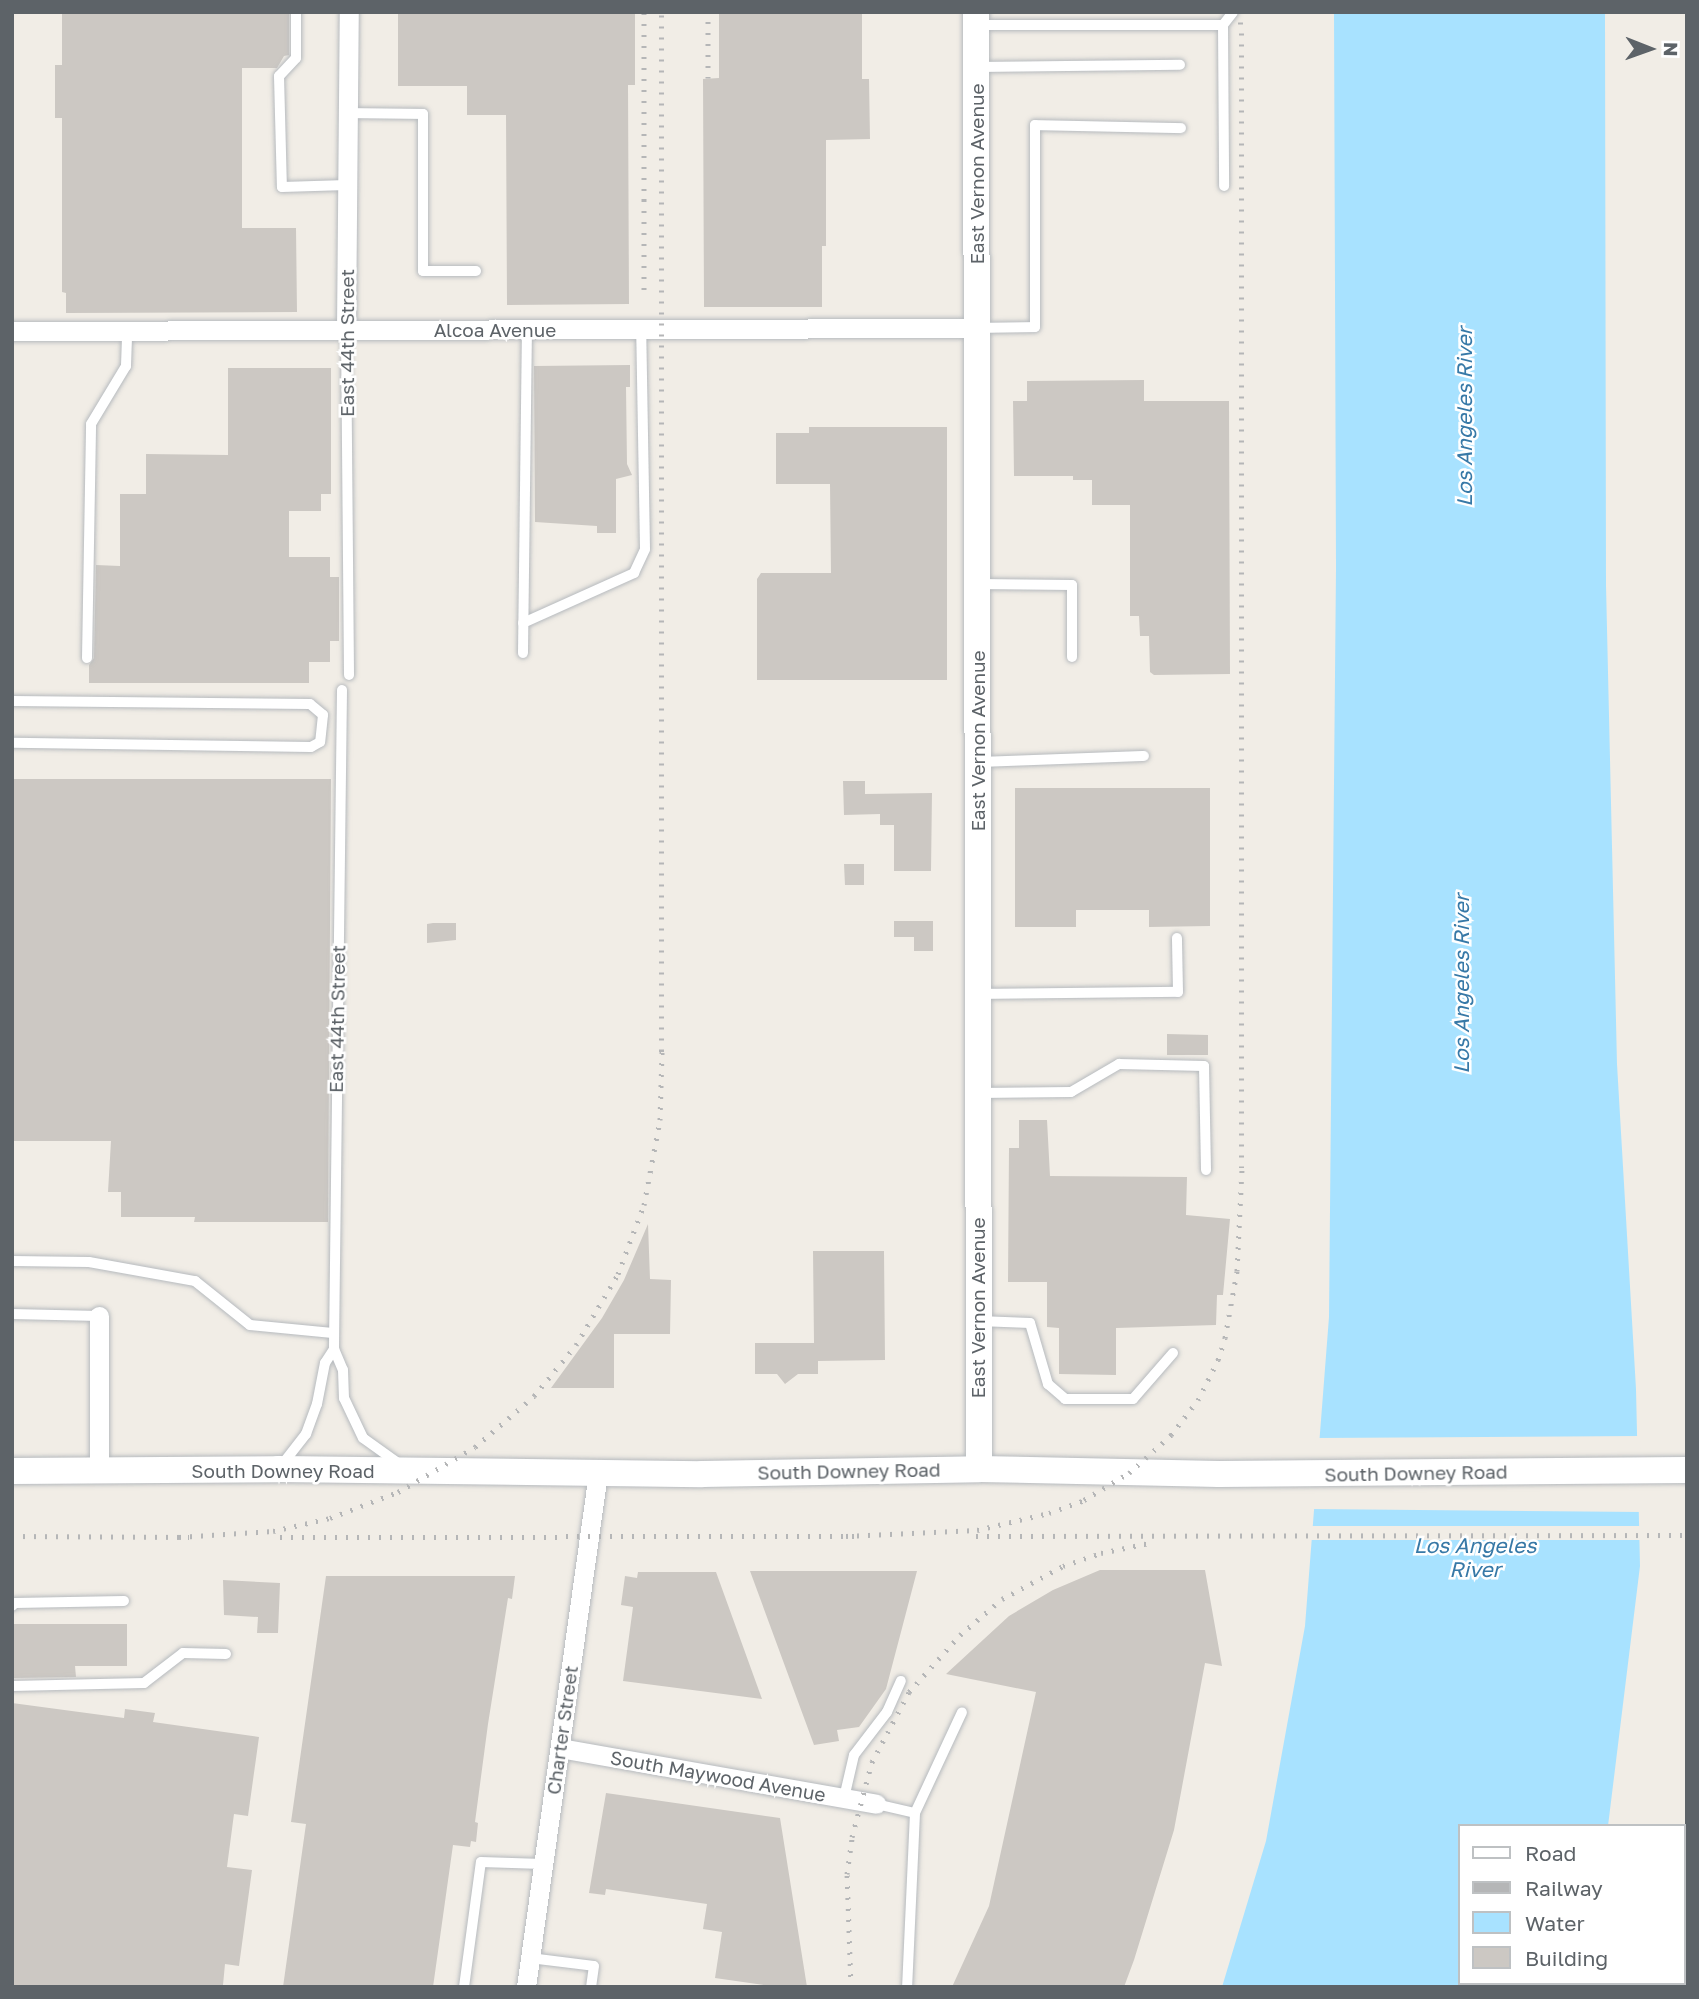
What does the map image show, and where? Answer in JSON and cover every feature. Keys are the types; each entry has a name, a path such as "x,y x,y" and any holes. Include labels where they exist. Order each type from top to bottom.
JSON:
{"main road":[{"name":"East Vernon Avenue","path":"976,19 979,1469"},
{"name":"South Downey Road","path":"12,1471 278,1469 702,1474 979,1469 1219,1474 1687,1470"}],"street":[{"name":"East 44th Street","path":"346,330 349,12"},
{"name":"Alcoa Avenue","path":"12,331 977,328"},
{"path":"99,1316 99,1472"},
{"name":"Charter Street","path":"526,1987 598,1473"},
{"name":"South Maywood Avenue","path":"560,1748 876,1804"}],"lane":[{"path":"296,12 296,58 279,76 282,187 347,186"},
{"path":"1224,186 1223,25 1233,12"},
{"path":"976,19 1223,25"},
{"path":"977,67 1180,65"},
{"path":"348,113 423,114 423,271 475,271"},
{"path":"977,328 1035,327 1035,125 1181,128"},
{"path":"523,623 634,573 645,549 641,329"},
{"path":"87,658 91,424 126,366 127,330"},
{"name":"East 44th Street","path":"346,330 349,675"},
{"path":"523,653 527,330"},
{"path":"977,584 1072,585 1072,657"},
{"name":"East 44th Street","path":"342,690 334,1349 343,1370 344,1398 363,1438 389,1459 418,1471"},
{"path":"12,701 310,704 323,715 342,715"},
{"path":"12,743 311,747 320,741 323,715"},
{"path":"978,762 1144,756"},
{"path":"978,994 1178,992 1177,938"},
{"path":"978,1093 1071,1092 1119,1064 1204,1066 1206,1170"},
{"path":"12,1261 89,1262 195,1281 250,1325 333,1333"},
{"path":"12,1314 99,1316"},
{"path":"978,1321 1030,1323 1048,1384 1065,1399 1133,1399 1172,1353"},
{"name":"East 44th Street","path":"278,1469 306,1434 317,1404 325,1363 334,1349"},
{"path":"12,1606 15,1603 124,1601"},
{"path":"12,1686 144,1683 183,1653 226,1654"},
{"path":"844,1798 855,1755 887,1712 901,1681"},
{"path":"907,1987 915,1813 962,1712"},
{"path":"876,1804 915,1813"},
{"path":"464,1987 481,1862 543,1864"},
{"path":"530,1958 594,1966 591,1987"}],"water":[{"name":"Los Angeles River","path":"1334,12 1605,12 1606,585 1617,1064 1636,1389 1640,1566 1608,1824 1458,1824 1458,1985 1566,1987 1222,1987 1266,1841 1305,1626 1329,1317 1336,568"}],"pier":[{"path":"1640,1436 1642,1512 1311,1509 1316,1438"},
{"path":"1309,1526 1642,1526 1643,1540 1308,1540"}],"building":[{"path":"62,12 289,12 289,55 284,56 277,68 242,68 242,228 296,228 297,312 66,313 66,293 62,292 62,118 55,118 55,65 62,65"},
{"path":"398,12 635,12 635,85 628,85 629,304 507,305 506,115 467,115 467,86 398,86"},
{"path":"719,12 862,12 862,79 869,79 870,139 826,140 826,246 822,246 822,307 704,307 703,79 719,78"},
{"path":"630,365 630,387 626,387 627,464 632,475 616,479 616,533 597,533 597,526 535,522 534,366"},
{"path":"228,368 331,368 331,494 321,494 321,511 289,511 289,557 330,557 330,577 339,577 339,641 330,641 330,662 309,662 309,683 89,683 89,665 94,658 96,565 120,566 120,494 146,494 146,454 228,455"},
{"path":"1144,380 1144,401 1229,401 1230,674 1154,675 1150,672 1149,636 1140,636 1139,616 1130,616 1130,505 1092,505 1092,480 1073,480 1073,476 1014,476 1013,401 1027,401 1027,381"},
{"path":"809,427 947,427 947,680 757,680 757,579 761,573 831,573 830,484 776,484 776,433 809,433"},
{"path":"12,779 331,779 328,1222 194,1222 195,1217 121,1217 121,1192 108,1192 111,1141 12,1141"},
{"path":"843,781 865,781 865,794 932,793 931,871 894,871 894,825 880,825 880,814 844,815"},
{"path":"1015,788 1210,788 1210,926 1149,927 1149,910 1076,910 1076,927 1015,927"},
{"path":"844,864 864,864 864,885 845,885"},
{"path":"894,921 933,921 933,951 914,951 914,937 894,937"},
{"path":"456,923 456,940 427,943 427,924"},
{"path":"1167,1034 1208,1035 1208,1055 1167,1055"},
{"path":"1019,1120 1047,1120 1050,1176 1187,1177 1186,1215 1230,1219 1223,1295 1217,1295 1216,1325 1116,1328 1116,1375 1059,1374 1059,1328 1047,1327 1047,1282 1008,1282 1009,1148 1019,1148"},
{"path":"648,1224 650,1279 671,1280 670,1334 614,1334 614,1388 551,1388 602,1318 624,1280"},
{"path":"813,1251 884,1251 885,1360 818,1361 818,1374 798,1374 785,1384 777,1374 755,1374 755,1343 814,1343"},
{"path":"1100,1570 1205,1570 1222,1666 1205,1663 1174,1830 1134,1960 1124,1987 952,1987 989,1906 1036,1692 946,1674 1009,1616 1053,1590"},
{"path":"750,1571 917,1571 886,1689 859,1727 837,1730 839,1741 814,1745"},
{"path":"638,1572 716,1572 762,1699 623,1681 633,1607 621,1605 625,1576 637,1578"},
{"path":"326,1576 515,1576 512,1599 508,1598 488,1724 475,1822 478,1823 476,1842 471,1841 470,1847 453,1845 433,1987 283,1987 306,1824 291,1822"},
{"path":"223,1580 280,1583 278,1633 257,1633 258,1617 224,1615"},
{"path":"13,1624 127,1624 127,1666 75,1666 76,1677 14,1678"},
{"path":"12,1703 124,1718 125,1709 155,1713 153,1722 259,1737 248,1816 234,1814 227,1867 252,1870 239,1966 225,1964 223,1985 12,1987"},
{"path":"606,1793 780,1818 807,1987 777,1987 715,1978 722,1932 703,1929 707,1904 606,1889 605,1895 589,1893"}],"railway":[{"path":"644,12 644,293"},
{"path":"179,1537 273,1531 330,1518 398,1492 475,1447 534,1396 576,1345 618,1274 644,1205 660,1120 662,1051 662,12"},
{"path":"708,12 708,78"},
{"path":"846,1536 977,1530 1049,1513 1084,1500 1129,1473 1171,1435 1198,1400 1218,1360 1225,1338 1237,1271 1242,1168 1241,12"},
{"path":"976,1536 1687,1535"},
{"path":"12,1536 189,1537"},
{"path":"280,1537 854,1536"},
{"path":"851,1987 847,1874 852,1837 872,1762 909,1692 960,1635 1002,1599 1063,1566 1101,1553 1149,1543"},
{"path":"1685,1850 1687,1847"}]}
